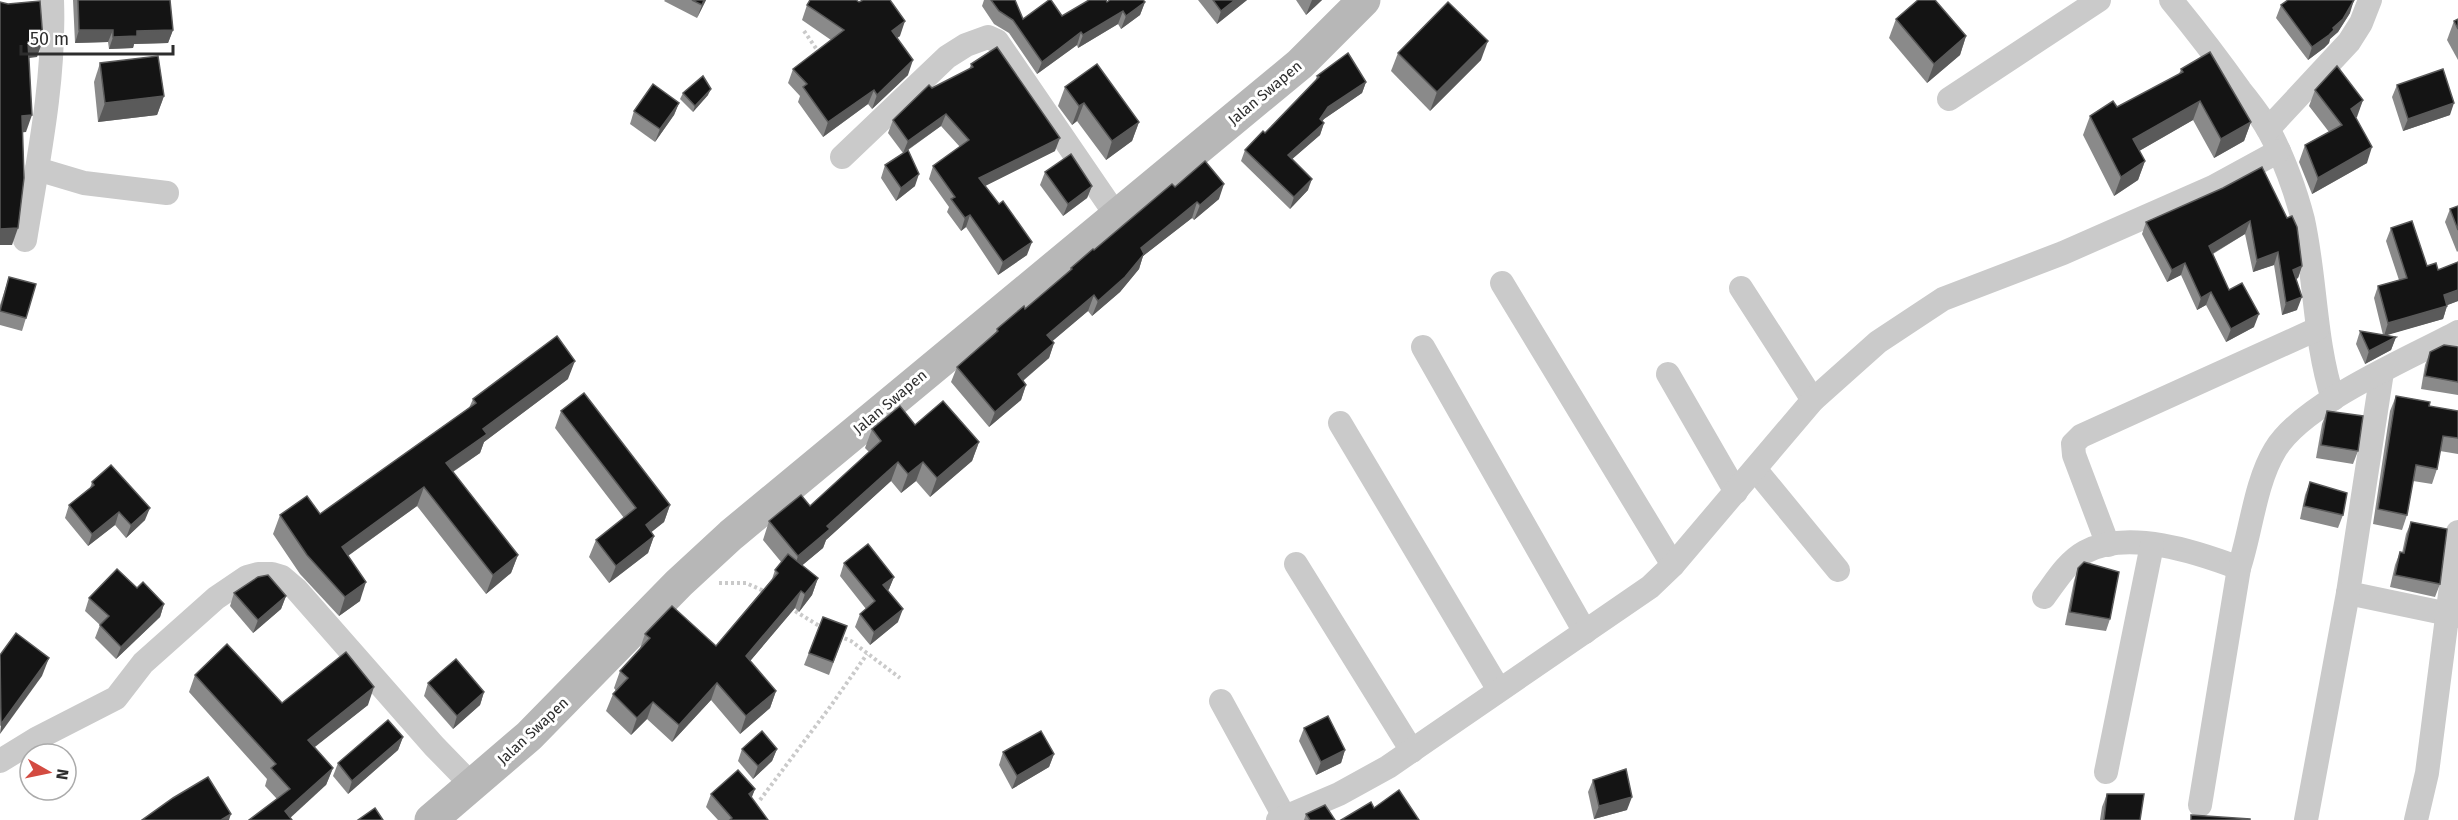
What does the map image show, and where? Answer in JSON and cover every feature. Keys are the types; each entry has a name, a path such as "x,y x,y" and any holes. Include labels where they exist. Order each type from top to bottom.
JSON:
{"main road":[{"name":"Jalan Swapen","path":"431,820 529,736 679,583 731,534 1300,64 1364,0"}],"street":[{"path":"1949,99 2099,0"},
{"path":"2171,0 2205,42 2268,129 2279,151 2302,218 2314,281 2317,329 2325,374 2333,399"},
{"path":"2268,129 2349,42 2361,23 2370,0"},
{"path":"26,240 46,101 52,28 45,1"},
{"path":"842,157 948,57 966,45 988,36 997,41 1116,215"},
{"path":"1221,701 1282,819 1340,794 1412,751 1650,587 1673,565 1813,400 1878,342 1943,299 2063,253 2213,187 2279,151"},
{"path":"37,169 84,183 167,194"},
{"path":"1502,283 1673,565"},
{"path":"1741,288 1813,400"},
{"path":"2108,545 2074,455 2073,444 2081,436 2317,329"},
{"path":"2200,805 2239,568 2265,471 2274,451 2290,429 2333,399 2458,332"},
{"path":"1423,347 1585,633"},
{"path":"2306,820 2348,592 2382,372"},
{"path":"1668,374 1736,492"},
{"path":"1340,423 1499,690"},
{"path":"1755,469 1838,570"},
{"path":"2416,820 2427,773 2452,615 2458,532"},
{"path":"2044,597 2071,562 2085,552 2108,545 2128,543 2152,545 2199,554 2239,568"},
{"path":"2106,772 2152,545"},
{"path":"1296,564 1412,751"},
{"path":"0,761 36,739 116,698 143,663 216,598 247,578 267,573 282,577 296,589 434,746 473,786"},
{"path":"2348,592 2452,615"}],"path":[{"path":"804,31 825,60"},
{"path":"679,583 746,583 772,596"},
{"path":"789,607 823,628"},
{"path":"832,633 851,641 900,678"},
{"path":"760,800 867,654"}],"building":[{"path":"78,0 170,0 173,30 137,31 137,36 113,37 113,30 79,30"},
{"path":"692,0 704,0 702,5"},
{"path":"810,0 856,0 859,2 890,0 905,21 892,31 913,60 877,95 874,90 828,122 803,87 807,84 793,69 844,30 807,5"},
{"path":"991,0 1015,0 1023,19 1049,0 1062,16 1089,0 1106,0 1107,2 1110,0 1143,0 1145,2 1126,16 1123,11 1083,35 1081,32 1042,62 1013,20 999,11"},
{"path":"1213,0 1235,0 1221,11"},
{"path":"1918,0 1935,0 1966,36 1934,64 1896,19"},
{"path":"2288,0 2354,0 2343,19 2333,28 2334,30 2312,47 2281,5"},
{"path":"40,1 43,40 28,42 32,115 22,116 24,178 18,228 0,229 0,2 8,4"},
{"path":"1448,2 1488,41 1437,92 1398,53"},
{"path":"997,47 1060,138 979,178 999,204 1003,201 1032,242 1003,262 970,215 965,218 951,199 955,197 933,166 969,140 946,114 908,141 893,120 929,85 932,88 973,67 971,64"},
{"path":"2210,52 2251,122 2221,139 2200,101 2133,139 2145,161 2121,177 2090,116 2113,101 2117,107 2183,72 2181,69"},
{"path":"1348,53 1366,82 1328,107 1320,119 1324,123 1288,155 1312,179 1294,197 1245,150 1263,131 1265,133 1319,77 1317,76"},
{"path":"158,56 164,96 105,103 100,63"},
{"path":"1097,64 1139,122 1112,141 1084,103 1079,106 1065,87"},
{"path":"2337,66 2363,100 2351,109 2372,147 2318,178 2305,145 2342,125 2315,90"},
{"path":"2443,69 2454,103 2408,119 2397,85"},
{"path":"703,76 711,89 695,106 683,93"},
{"path":"653,84 679,103 660,129 634,111"},
{"path":"908,150 919,174 901,188 885,165"},
{"path":"1071,154 1092,186 1068,204 1045,172"},
{"path":"1205,161 1224,184 1200,205 1197,202 1141,248 1144,254 1125,277 1098,301 1094,295 1047,335 1054,343 1018,374 1026,385 995,412 957,367 1024,306 1025,309 1172,184 1175,187"},
{"path":"2262,167 2287,218 2292,216 2297,227 2302,266 2293,270 2302,297 2286,303 2278,252 2257,260 2250,221 2209,246 2229,290 2242,283 2259,314 2231,329 2211,292 2201,298 2185,263 2172,270 2146,222 2223,188"},
{"path":"2458,206 2458,230 2450,209"},
{"path":"2412,221 2427,266 2436,263 2438,270 2458,262 2458,290 2444,295 2447,306 2388,323 2378,286 2407,278 2391,228"},
{"path":"9,277 36,284 26,318 0,311"},
{"path":"2360,331 2396,337 2369,351"},
{"path":"557,336 575,361 483,429 487,434 446,463 518,555 493,575 424,487 342,547 366,582 345,597 307,555 280,515 307,496 320,514 476,403 473,399"},
{"path":"2444,345 2458,347 2458,382 2425,376 2430,352"},
{"path":"584,393 670,505 646,525 654,536 616,566 596,540 636,508 561,411"},
{"path":"2396,396 2430,402 2429,406 2458,411 2458,438 2443,436 2437,469 2416,465 2407,515 2378,509"},
{"path":"943,401 979,442 937,478 923,462 908,474 898,462 827,526 830,529 798,556 769,521 801,495 810,506 881,441 872,429 900,406 915,425"},
{"path":"2327,411 2363,416 2358,451 2321,445"},
{"path":"111,465 150,508 131,525 119,512 92,534 69,505 94,485 92,482"},
{"path":"2310,482 2347,493 2343,515 2304,506"},
{"path":"2411,522 2447,529 2440,584 2395,575 2400,552 2404,553"},
{"path":"868,544 894,577 883,585 903,609 874,632 860,614 875,601 844,563"},
{"path":"788,554 818,578 805,594 801,591 746,656 776,691 746,716 717,683 679,725 653,702 637,718 613,694 628,678 620,671 650,638 645,634 672,606 716,646 778,573 775,570"},
{"path":"2084,562 2119,572 2110,619 2070,612 2078,568"},
{"path":"117,569 137,588 143,582 164,604 121,647 100,625 109,616 89,598"},
{"path":"268,575 286,596 258,620 234,593 258,577"},
{"path":"823,617 847,626 833,662 809,653"},
{"path":"16,633 49,658 1,724 0,655"},
{"path":"227,644 282,703 346,652 374,687 308,740 333,768 285,811 292,820 249,820 290,789 271,768 276,764 195,675"},
{"path":"456,659 484,692 457,716 428,683"},
{"path":"1328,716 1345,750 1321,762 1304,728"},
{"path":"388,720 403,737 352,781 338,763"},
{"path":"762,731 777,749 758,766 742,749"},
{"path":"1041,731 1054,754 1017,776 1003,752"},
{"path":"1626,769 1632,797 1599,806 1593,780"},
{"path":"738,770 755,789 749,794 768,820 730,820 732,818 711,794"},
{"path":"208,777 231,814 221,820 142,820 173,798"},
{"path":"1399,790 1419,820 1341,820 1371,802 1374,808"},
{"path":"2107,794 2144,794 2140,820 2104,820"},
{"path":"1325,805 1335,820 1310,820 1306,814"},
{"path":"375,808 383,820 358,820"},
{"path":"2191,815 2250,819 2250,820 2191,820"}]}
